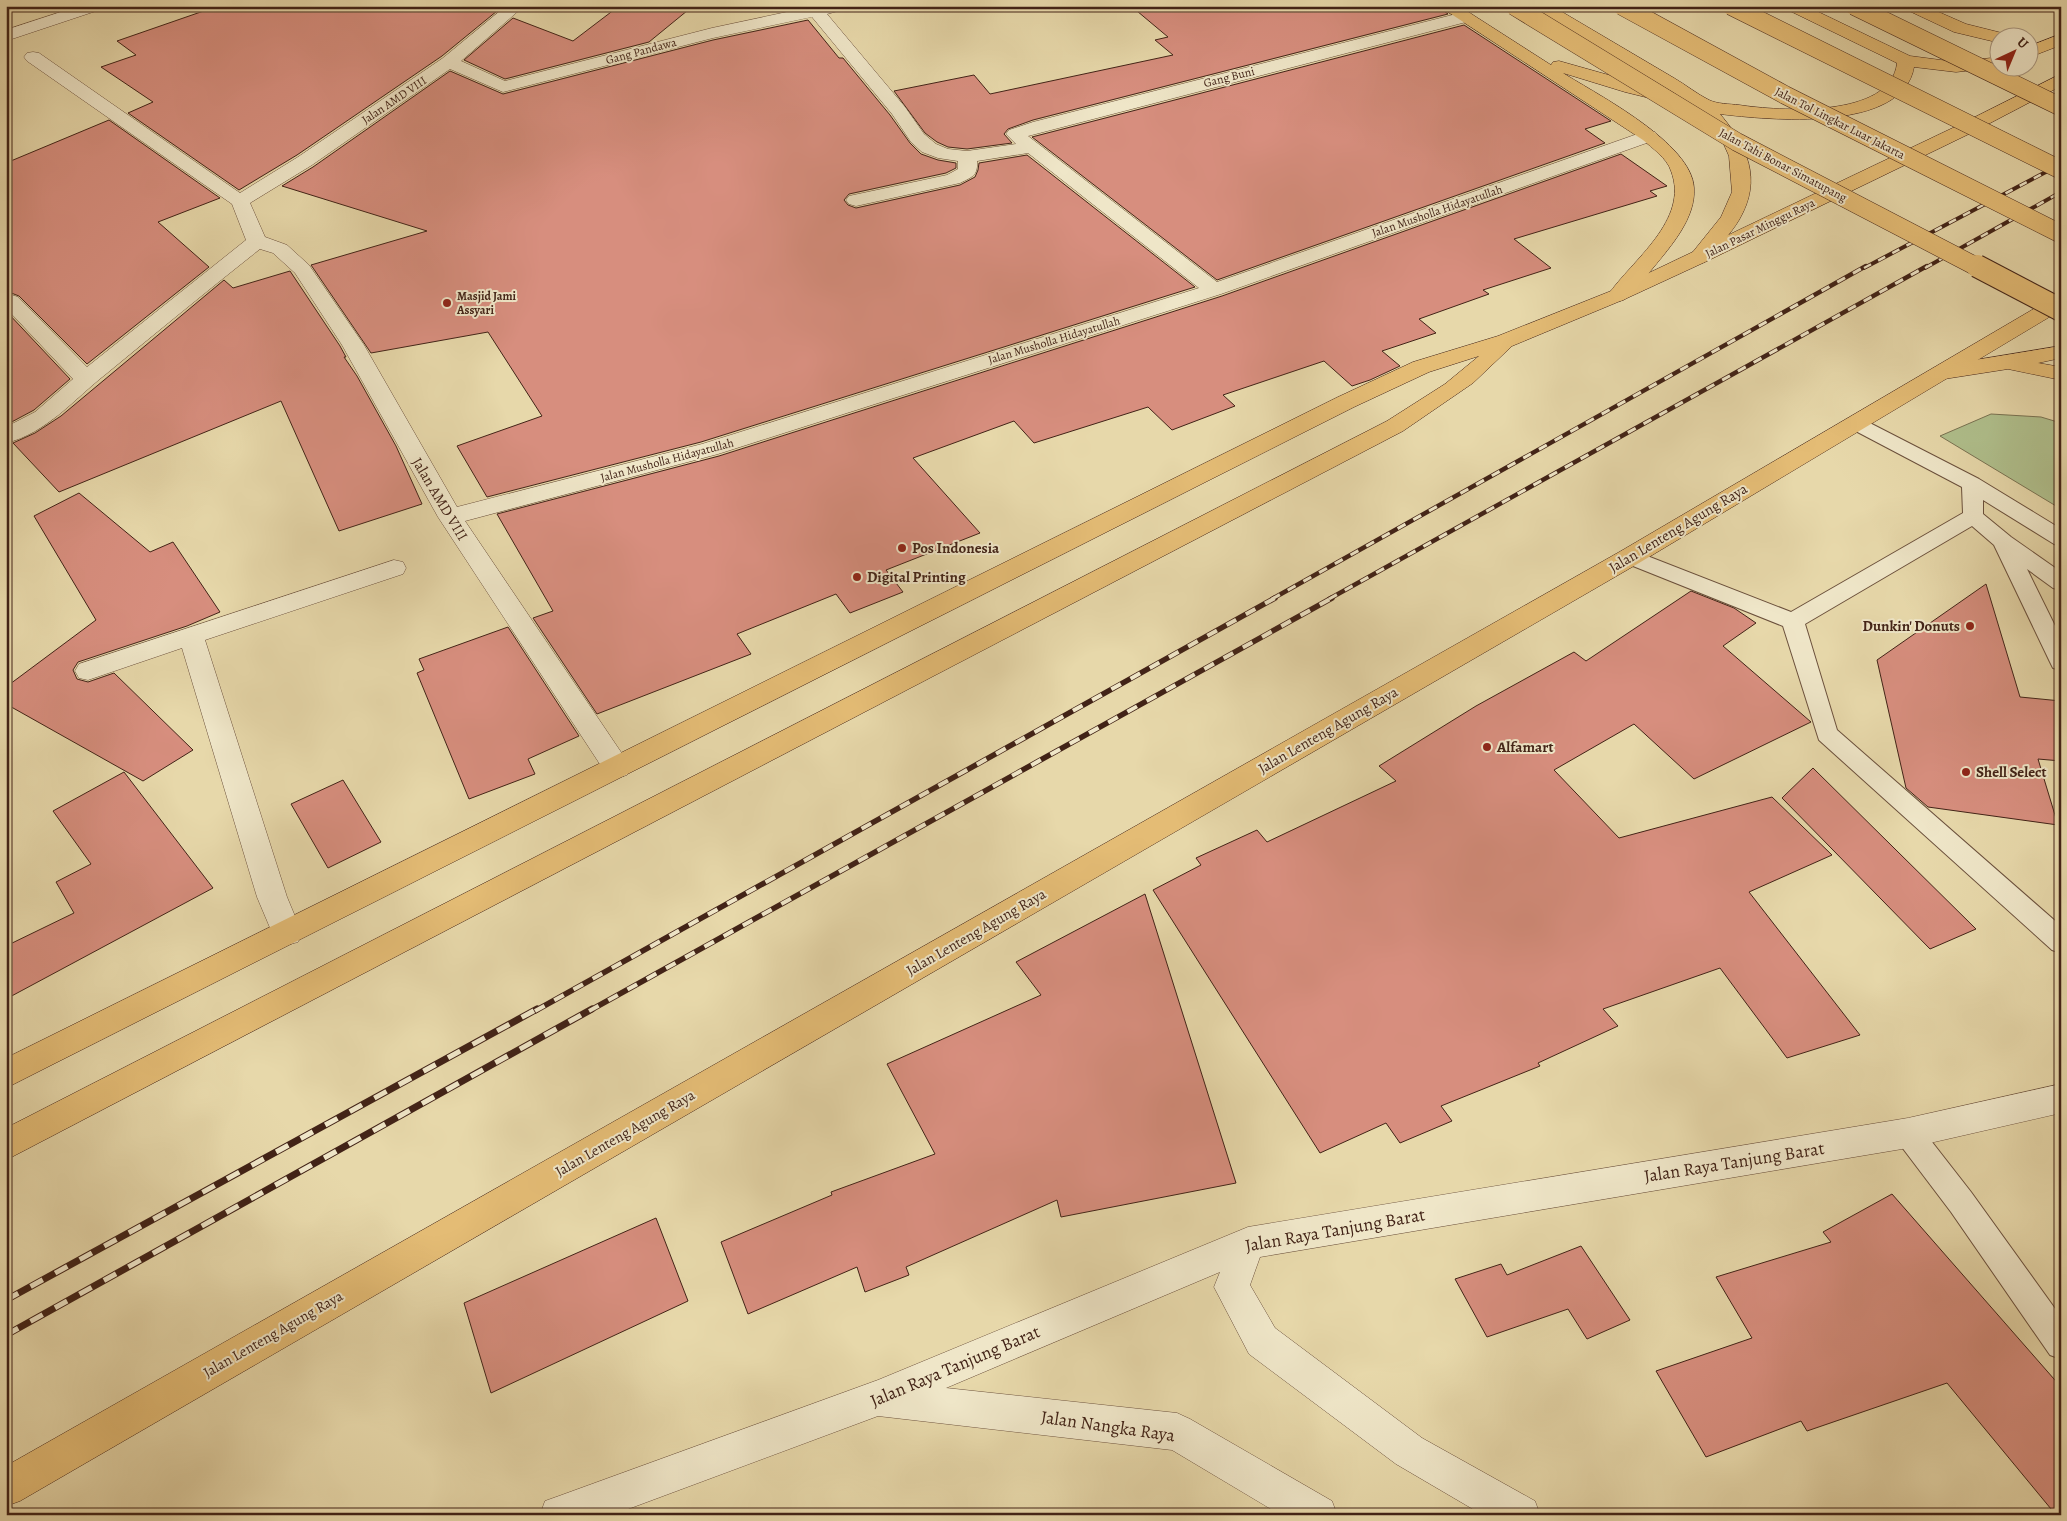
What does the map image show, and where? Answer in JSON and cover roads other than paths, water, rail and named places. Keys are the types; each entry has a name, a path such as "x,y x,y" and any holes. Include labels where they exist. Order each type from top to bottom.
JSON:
{"main road":[{"path":"6,1074 1346,402 1421,367 1506,341 1618,295 1675,226 1683,208 1685,187 1680,170 1665,151 1649,136 1447,6"},
{"name":"Jalan Tahi Bonar Simatupang","path":"1514,6 1737,142 2061,310"},
{"path":"1540,6 1674,85 1704,105 1730,137 1738,156 1742,192 1730,219 1698,258"},
{"name":"Jalan Tol Lingkar Luar Jakarta","path":"1622,6 1730,66 1938,174 2061,234"},
{"path":"1731,6 2061,170"},
{"path":"1792,6 1815,13 1906,61 1956,67 1990,63"},
{"path":"1854,6 2061,107"},
{"path":"1911,6 1960,28 1990,36"},
{"path":"2040,39 2061,38"},
{"path":"2040,47 2061,38"},
{"path":"1520,53 1598,79 1704,105 1768,113 1803,114 1854,109 1874,103 1888,96 1898,86 1903,77 1906,61"},
{"name":"Jalan Pasar Minggu Raya","path":"1618,295 1966,128 2061,79"},
{"name":"Jalan Lenteng Agung Raya","path":"6,1488 1630,557 2061,301"},
{"path":"6,1145 1395,426 1448,394 1484,365 1506,341"},
{"path":"1944,372 2061,352"},
{"path":"2005,363 2061,374"}],"street":[{"path":"6,36 96,6"},
{"name":"Jalan AMD VIII","path":"240,201 305,161 448,62 516,6"},
{"name":"Gang Pandawa","path":"448,62 503,87 712,33 839,6"},
{"path":"816,11 899,111 917,138 929,148 945,154 966,157 1032,147"},
{"name":"Gang Buni","path":"1214,290 1015,134 1039,126 1464,17"},
{"path":"6,436 43,417 86,379 257,242 240,201 33,56"},
{"name":"Jalan Musholla Hidayatullah","path":"450,517 710,449 1214,290 1649,136"},
{"path":"856,200 953,179 968,172 966,157"},
{"name":"Jalan AMD VIII","path":"257,242 280,249 302,269 353,344 450,517 617,768"},
{"path":"6,299 11,301 86,379"},
{"path":"88,671 394,568"},
{"path":"191,635 272,897 288,933"},
{"name":"Jalan Raya Tanjung Barat","path":"559,1515 878,1398 1248,1244 1908,1133 2061,1098"},
{"path":"1248,1244 1232,1287 1262,1341 1409,1451 1521,1515"},
{"name":"Jalan Nangka Raya","path":"878,1398 1177,1432 1318,1515"}],"lane":[{"path":"1855,423 1972,484 2061,539"},
{"path":"1972,484 1974,516 2003,542 2061,583"},
{"path":"1793,621 1974,516"},
{"path":"2003,542 2061,662"},
{"path":"1630,557 1793,621"},
{"path":"1793,621 1827,734 2061,942"},
{"path":"1908,1133 1961,1202 2061,1344"}],"railway":[{"path":"1864,268 2061,164"},
{"path":"1925,268 2061,192"},
{"path":"1272,599 1866,266"},
{"path":"1329,599 1927,266"},
{"path":"535,1011 1275,598"},
{"path":"589,1011 1332,598"},
{"path":"6,1300 537,1009"},
{"path":"6,1335 592,1009"}],"place":[{"name":"Masjid Jami Assyari","path":"447,303"},
{"name":"Pos Indonesia","path":"902,548"},
{"name":"Digital Printing","path":"857,577"},
{"name":"Dunkin' Donuts","path":"1970,626"},
{"name":"Alfamart","path":"1487,747"},
{"name":"Shell Select","path":"1966,772"}]}
